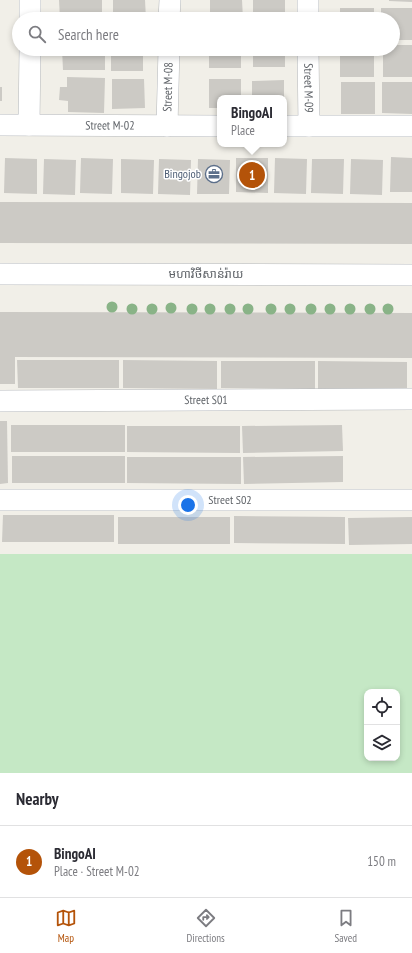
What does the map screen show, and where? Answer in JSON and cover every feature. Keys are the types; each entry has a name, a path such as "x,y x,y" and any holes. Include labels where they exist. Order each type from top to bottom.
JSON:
{"street":[{"path":"30,0 30,12"},
{"path":"169,12 170,0"},
{"path":"308,0 308,12"},
{"path":"29,125 30,56"},
{"name":"Street M-08","path":"168,126 169,56"},
{"name":"Street M-09","path":"308,56 309,126"},
{"name":"Street M-02","path":"0,125 217,126"},
{"path":"287,126 412,126"},
{"name":"មហាវិថីសាន់រ៉ាយ","path":"0,274 412,275"},
{"name":"Street S01","path":"0,401 412,399"},
{"name":"Street S02","path":"0,500 412,500"}],"green space":[{"path":"0,554 412,554 412,773 0,773"}],"building":[{"path":"59,0 102,0 102,12 60,12"},
{"path":"113,0 145,0 146,12 113,12"},
{"path":"210,0 242,0 243,12 210,12"},
{"path":"253,0 285,0 285,12 253,12"},
{"path":"412,0 412,2 389,1"},
{"path":"340,8 374,8 374,12 340,12"},
{"path":"381,8 412,8 412,40 400,40 400,12 381,12"},
{"path":"400,45 412,45 412,77 383,77 383,56 400,56"},
{"path":"62,56 105,56 105,70 63,70"},
{"path":"111,56 143,56 143,71 111,71"},
{"path":"209,56 241,56 241,68 209,68"},
{"path":"253,56 285,56 285,67 253,67"},
{"path":"340,56 374,56 374,77 340,77"},
{"path":"67,77 105,78 104,113 68,112 68,101 59,100 60,87 67,87"},
{"path":"112,79 144,79 145,108 112,109"},
{"path":"209,79 241,79 241,95 217,95 217,108 209,108"},
{"path":"284,80 284,95 252,95 252,81"},
{"path":"341,82 375,82 375,114 341,114"},
{"path":"382,82 412,82 412,114 382,113"},
{"path":"0,87 2,87 2,101 0,101"},
{"path":"391,157 412,158 412,192 390,192"},
{"path":"5,158 37,159 37,194 4,193"},
{"path":"81,158 113,159 112,194 80,193"},
{"path":"236,158 268,158 268,193 236,192"},
{"path":"275,158 307,159 306,194 274,193"},
{"path":"44,159 76,160 75,195 43,194"},
{"path":"121,159 154,160 153,194 121,193"},
{"path":"159,159 191,160 190,195 158,194"},
{"path":"198,159 230,160 229,194 197,194"},
{"path":"312,159 344,159 343,194 311,193"},
{"path":"351,159 383,160 382,195 350,194"},
{"path":"0,202 412,203 412,244 0,243"},
{"path":"0,312 412,313 412,358 15,357 15,384 0,384"},
{"path":"17,360 119,360 119,388 18,388"},
{"path":"123,360 217,361 217,389 123,388"},
{"path":"221,361 315,361 315,389 221,388"},
{"path":"318,361 407,362 407,389 318,389"},
{"path":"0,421 7,421 8,483 0,484"},
{"path":"11,425 125,425 125,452 11,452"},
{"path":"342,425 343,451 243,453 242,426"},
{"path":"127,426 240,426 240,453 127,452"},
{"path":"12,456 125,456 125,483 12,483"},
{"path":"343,456 343,482 244,484 243,457"},
{"path":"127,457 241,457 241,484 127,483"},
{"path":"3,515 114,515 114,542 2,542"},
{"path":"234,516 345,517 345,544 234,543"},
{"path":"118,517 230,517 230,544 118,544"},
{"path":"412,517 412,544 349,545 348,518"}],"place":[{"name":"Bingojob","path":"214,174"},
{"name":"BingoAI","path":"252,175"}]}
